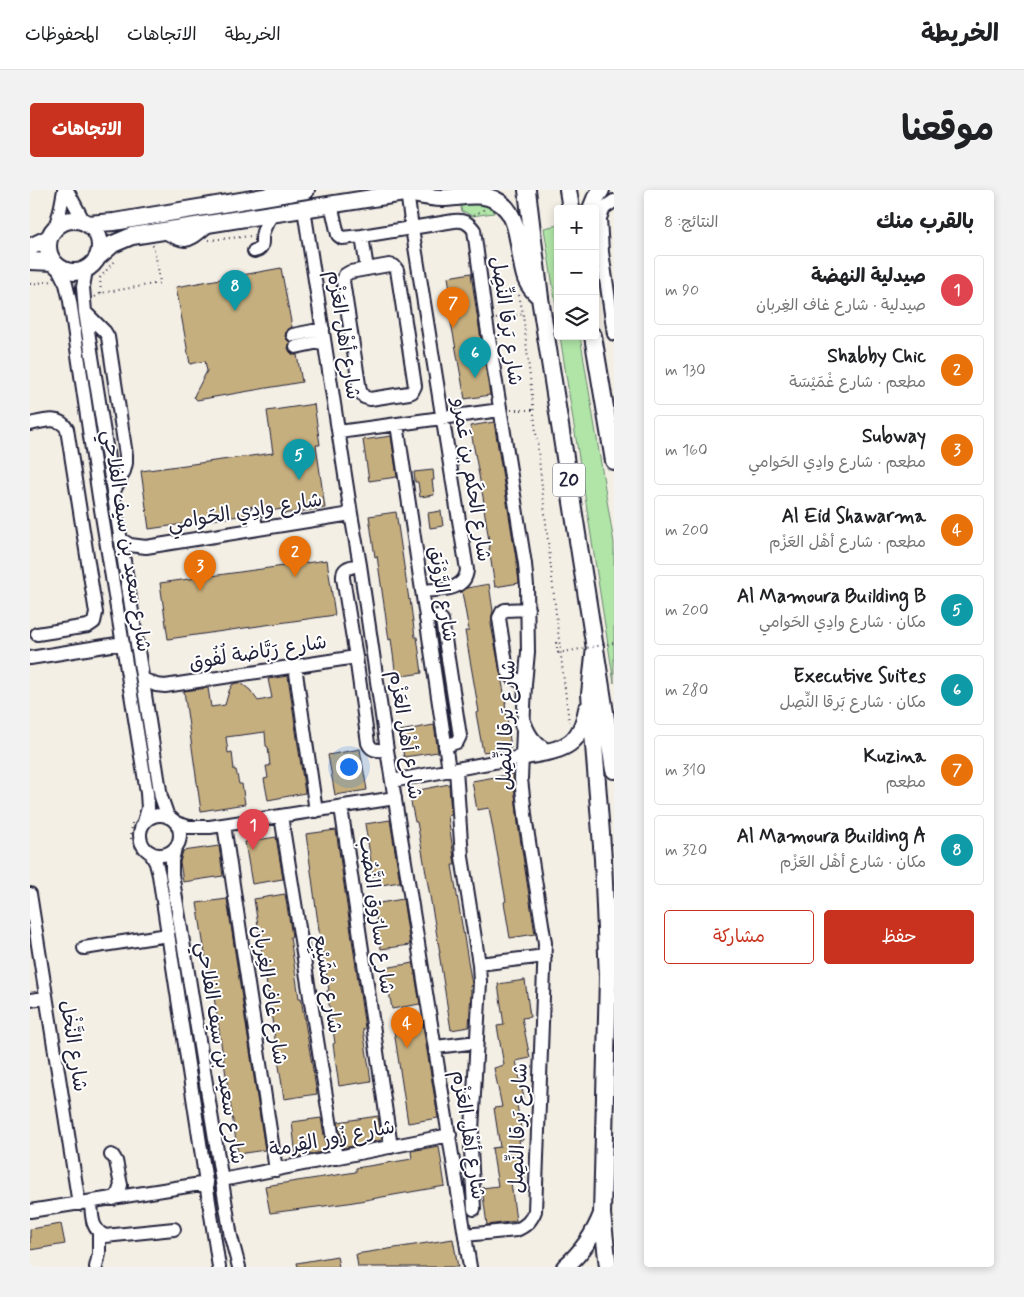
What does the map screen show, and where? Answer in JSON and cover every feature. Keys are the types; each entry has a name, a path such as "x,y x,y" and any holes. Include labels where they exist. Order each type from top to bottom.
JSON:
{"main road":[{"path":"30,247 68,221 76,220 86,223 114,222 303,190"},
{"name":"20","path":"527,190 540,298 614,770"},
{"path":"568,190 570,205"},
{"path":"601,190 595,199 603,206"},
{"path":"30,261 56,265 67,272 77,272 86,270 113,244 132,236 154,239 209,224 415,191 424,196 442,198 481,196 500,203 512,216 525,277 540,298"},
{"path":"86,223 93,229 100,242 98,257"},
{"path":"52,233 48,251 56,265"},
{"name":"20","path":"594,340 614,461"},
{"path":"521,757 555,751 572,742 578,735 583,727 590,694 594,646"},
{"path":"590,694 603,859 608,978 602,1214 608,1267"},
{"path":"523,724 531,741 546,752"},
{"path":"565,1267 588,1243 602,1214"}],"street":[{"path":"65,190 86,223"},
{"path":"52,233 65,190"},
{"name":"شارع الحكَم بن عَمرو","path":"415,191 412,228 467,565 465,580 457,586 422,591"},
{"path":"331,204 338,235 345,238 454,221 467,222"},
{"path":"603,206 600,218 608,251 614,334"},
{"name":"شارع أهْل العَزْم","path":"304,209 387,750 470,1267"},
{"path":"258,235 273,214"},
{"path":"242,220 253,227 262,245 254,251"},
{"name":"شارع بَرقا النِّصِل","path":"465,1236 516,1230 528,1223 535,1212 545,956 544,930 523,801 521,757 528,652 525,564 486,320 475,235 474,230 467,222"},
{"path":"362,236 367,269"},
{"name":"شارع سعيد بن سيف الفلاحي","path":"56,265 66,284 70,301 99,497 148,800 144,822"},
{"path":"391,265 397,270 415,383 414,389 409,393 370,399 360,391 343,281 345,275 350,272 367,269 391,265"},
{"name":"شارع سعيد بن سيف الفلاحي","path":"86,270 83,287 85,312 120,539 161,797 172,820"},
{"name":"شارع سعيد بن سيف الفلاحي","path":"85,312 108,337 126,463 114,493"},
{"path":"294,341 324,335"},
{"path":"339,432 500,410"},
{"path":"30,424 55,420 62,423 67,429 96,616 94,622 88,626 37,634"},
{"name":"شارع الرَّوْنَق","path":"397,424 446,746 453,769 462,857 479,964 480,982 471,1149 474,1209"},
{"path":"254,514 256,529"},
{"name":"شارع وادِي الحَوامي","path":"120,539 130,545 146,547 351,514"},
{"name":"شارع وادِي الحَوامي","path":"124,563 131,555 146,547"},
{"path":"360,565 347,568 342,575 368,743 374,750 387,750"},
{"path":"525,684 512,677 507,670 499,618 504,610 528,609"},
{"path":"426,619 437,616 442,620 460,738 455,743 446,746"},
{"path":"30,658 123,643"},
{"name":"شارع رَبَّاضة لُفُوق","path":"143,679 156,685 166,686 356,657"},
{"path":"295,666 316,811"},
{"name":"شارع رَبَّاضة لُفُوق","path":"146,701 153,693 166,686"},
{"path":"438,696 453,693"},
{"path":"392,780 521,757"},
{"path":"210,828 189,827 162,815 155,815 144,822 140,838 142,844 150,852 162,854 168,853 196,833 210,828 395,798"},
{"name":"شارع سارُوق النَّصُب","path":"341,807 390,1147"},
{"name":"شارع مْشَيْبِع","path":"281,816 336,1158"},
{"path":"172,820 180,832 180,838 176,846"},
{"name":"شارع غاف الغِربان","path":"224,825 276,1170"},
{"name":"شارع سعيد بن سيف الفلاحي","path":"176,846 172,861 172,874 231,1237 238,1266"},
{"name":"شارع سعيد بن سيف الفلاحي","path":"150,852 160,875 220,1266"},
{"name":"شارع النَّخْل","path":"30,894 46,998 85,1203 95,1228 99,1233 99,1254 96,1267"},
{"path":"84,948 168,935"},
{"path":"479,964 545,956"},
{"path":"30,1000 46,998"},
{"path":"436,1047 477,1042"},
{"name":"شارع زُور القِرمة","path":"222,1180 450,1135"},
{"path":"452,1151 471,1149"},
{"path":"113,1199 118,1194 121,1185 116,1161 113,1156 115,1154 126,1189 130,1194 136,1195"},
{"path":"30,1212 207,1183"},
{"path":"99,1233 111,1236 174,1229"}],"path":[{"path":"467,222 472,216 488,207"},
{"path":"202,241 258,235"},
{"path":"94,298 101,293 160,283 154,239"},
{"path":"101,293 100,278 116,259"},
{"path":"30,284 52,280 55,288"},
{"path":"518,288 523,314 572,742"},
{"path":"486,320 523,314"},
{"path":"500,410 534,410"},
{"path":"560,643 556,643 558,653 614,643"}],"green space":[{"path":"460,203 493,204 494,213 472,216 462,212"},
{"path":"554,226 554,293 544,228"},
{"path":"561,340 581,340 614,543 614,683"}],"building":[{"path":"281,268 292,327 287,329 285,336 290,342 288,348 290,352 293,355 297,355 302,382 197,400 194,397 195,394 207,371 205,361 190,364 176,287"},
{"path":"471,273 490,395 465,399 451,322 455,321 448,277"},
{"path":"314,404 320,445 316,445 325,508 282,514 281,509 262,513 260,509 253,506 246,511 246,515 149,529 141,471 273,453 267,411"},
{"path":"494,422 519,583 495,587 485,508 470,426"},
{"path":"391,436 397,477 369,481 363,440"},
{"path":"433,470 434,495 420,497 418,482 415,482 414,472"},
{"path":"441,511 443,526 430,528 428,513"},
{"path":"396,512 422,673 396,677 369,516"},
{"path":"327,560 335,615 168,639 160,583"},
{"path":"489,584 493,611 491,624 506,703 511,748 483,752 476,713 479,712 465,631 469,631 462,592 467,588"},
{"path":"288,676 305,793 268,800 264,779 268,778 266,766 270,766 265,732 226,737 228,753 232,752 234,770 236,770 239,784 242,784 245,804 201,811 184,691 208,688 211,707 225,705 232,685 241,683 250,690 258,701 272,698 268,679"},
{"path":"434,725 438,752 404,757 399,731"},
{"path":"360,749 367,790 335,795 328,755"},
{"path":"513,774 518,824 535,934 510,938 504,902 506,901 489,808 477,810 472,781"},
{"path":"449,784 451,815 448,816 455,865 452,865 472,985 470,986 469,1027 451,1030 440,953 417,822 415,822 409,792"},
{"path":"390,820 400,882 375,886 365,824"},
{"path":"336,830 371,1081 339,1086 327,991 329,990 306,834"},
{"path":"276,837 283,879 252,884 245,842"},
{"path":"219,846 223,876 183,882 180,862 183,851"},
{"path":"285,894 299,998 301,998 317,1094 284,1099 254,899"},
{"path":"227,899 265,1150 238,1154 214,997 212,998 197,903"},
{"path":"403,899 410,945 381,949 374,904"},
{"path":"413,963 420,1004 392,1009 385,968"},
{"path":"525,980 530,1017 522,1018 530,1058 516,1061 524,1098 516,1099 523,1140 519,1140 525,1180 511,1182 516,1221 487,1225 482,1188 498,1186 492,1148 500,1147 494,1108 502,1107 494,1068 504,1065 497,1026 504,1025 498,984"},
{"path":"422,1020 438,1118 408,1123 393,1024"},
{"path":"378,1116 382,1140 343,1148 338,1122"},
{"path":"321,1118 327,1151 296,1157 292,1122"},
{"path":"439,1146 445,1186 348,1203 270,1213 265,1186 356,1172 356,1168 412,1159 411,1151"},
{"path":"61,1224 65,1244 30,1250 30,1229"},
{"path":"453,1239 458,1267 358,1267 356,1254"},
{"path":"337,1256 339,1267 298,1267 297,1263"}],"place":[{"name":"Al Mamoura Building A","path":"235,311"},
{"name":"Kuzina","path":"453,328"},
{"name":"Executive Suites","path":"475,378"},
{"name":"Al Mamoura Building B","path":"299,480"},
{"name":"Shabby Chic","path":"295,577"},
{"name":"Subway","path":"200,591"},
{"name":"صيدلية النهضة","path":"253,850"},
{"name":"Al Eid Shawarma","path":"407,1048"}]}
